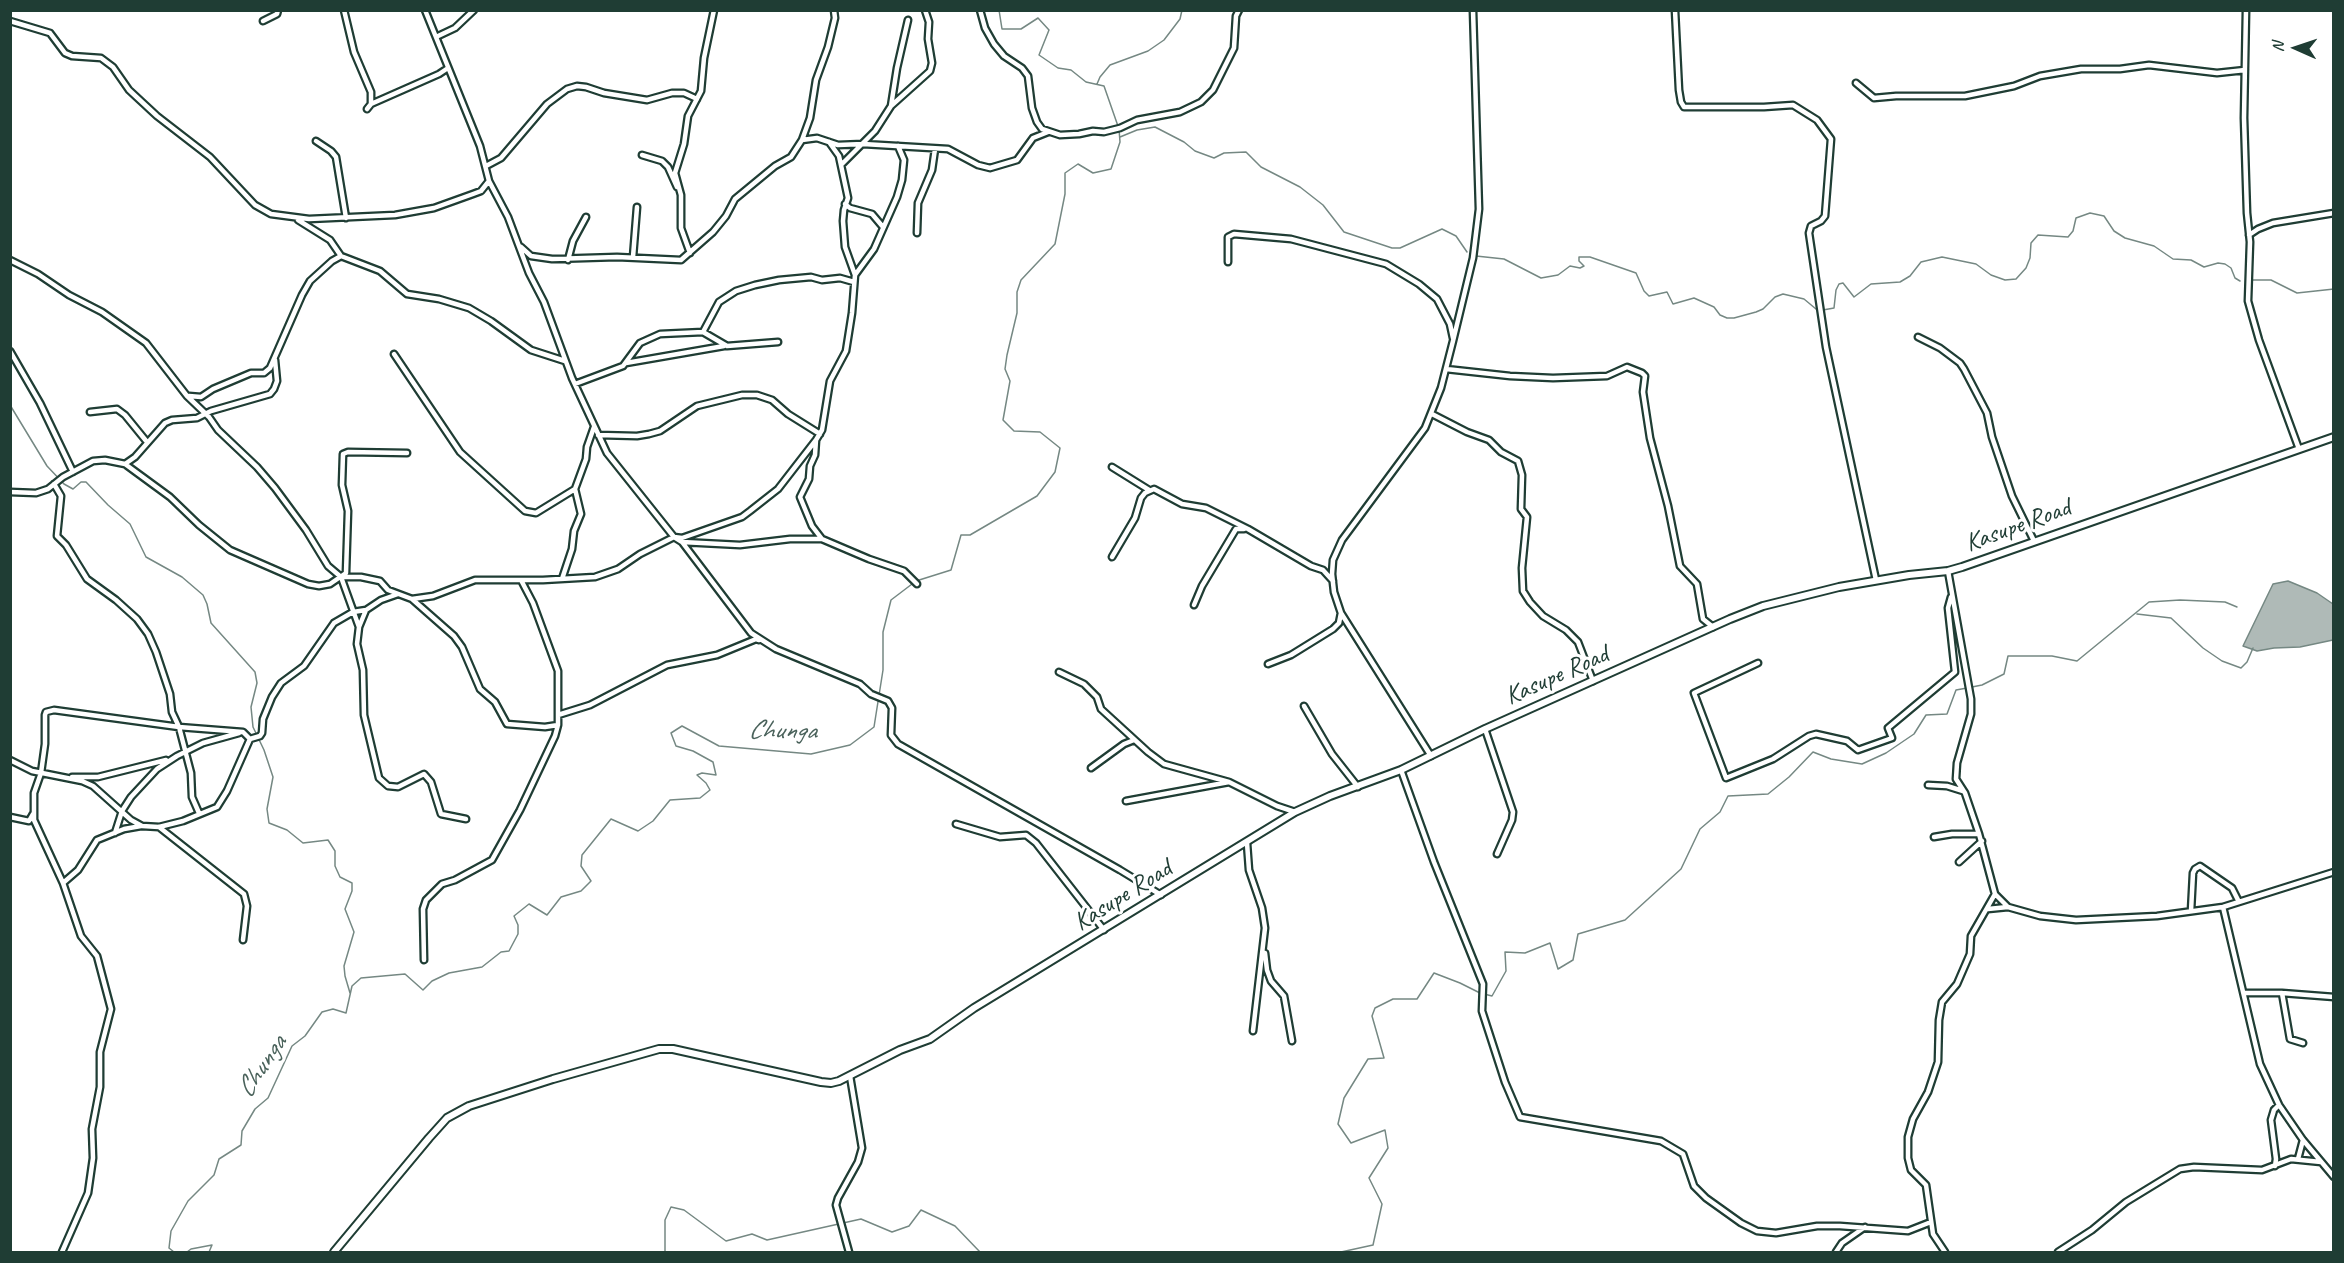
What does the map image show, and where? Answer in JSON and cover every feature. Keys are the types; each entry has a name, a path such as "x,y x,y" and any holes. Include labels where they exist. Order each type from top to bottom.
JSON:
{"street":[{"path":"263,21 277,14 278,10"},
{"path":"344,10 354,52 371,92 371,104 367,109"},
{"path":"425,10 486,166 489,181 508,217 529,273 544,302 565,361 607,453 674,537 682,542 742,621 761,641"},
{"path":"436,37 455,28 474,10"},
{"path":"690,254 681,228 681,195 675,173 684,144 688,116 701,91 704,58 714,10"},
{"path":"520,247 531,256 568,260 633,257 681,260 690,254 713,232 726,216 735,199 775,166 791,157 802,140 810,118 816,80 828,47 835,18 834,10"},
{"path":"842,164 879,127 891,106 930,71 932,63 928,39 929,21 925,10"},
{"path":"980,10 985,28 994,44 1004,57 1022,68 1028,76 1032,108 1040,126 1048,132 1060,135 1104,132 1137,120 1180,112 1201,102 1214,90 1234,48 1236,16 1239,10"},
{"path":"1431,756 1341,613 1334,592 1333,560 1342,540 1425,428 1432,414 1446,369 1473,258 1479,209 1473,10"},
{"path":"1676,10 1679,90 1684,106 1793,105 1818,120 1831,139 1825,216 1808,231 1826,348 1876,580"},
{"path":"2246,10 2250,310 2300,449"},
{"path":"891,106 908,20"},
{"path":"10,21 50,33 65,53 72,56 101,58 113,67 129,90 157,116 210,157 255,205 271,214 296,218 396,215 434,208 481,192 489,181"},
{"path":"1856,83 1874,98 1965,96 2013,86 2040,76 2081,69 2120,69 2149,65 2217,73 2245,70"},
{"path":"371,104 380,102 395,92 448,68"},
{"path":"486,166 501,158 548,104 567,89 586,87 604,93 647,100 672,93 684,93 698,99"},
{"path":"802,140 817,138 838,145 863,144 948,149 978,165 990,168 1017,160 1033,138 1048,132"},
{"path":"316,141 336,157 346,218"},
{"path":"412,599 433,596 475,580 595,577 618,569 640,554 674,537 682,538 742,517 778,489 820,434 830,381 841,361 848,340 855,275 844,239 843,221 848,198 842,164 829,142"},
{"path":"855,275 874,249 902,180 904,160 898,146"},
{"path":"917,232 918,203 932,171 935,149"},
{"path":"642,155 662,161 668,167 681,195"},
{"path":"846,204 850,208 872,214 883,227"},
{"path":"633,257 637,207"},
{"path":"2250,235 2273,223 2334,213"},
{"path":"568,260 576,234 586,217"},
{"path":"296,218 330,240 341,256 380,271 407,294 439,299 469,308 531,350 565,361"},
{"path":"1228,261 1228,237 1234,234 1291,239 1386,264 1428,290 1437,300 1450,324 1453,341"},
{"path":"187,396 201,397 213,389 251,373 264,373 270,368 310,281 341,256"},
{"path":"10,260 38,274 69,296 102,312 146,343 187,396 207,414 218,430 275,488 306,530 328,566 341,577 358,627 357,645 365,689 364,715 379,778 388,786 398,786 424,774 432,782 441,814 466,819"},
{"path":"703,332 719,302 736,291 779,280 811,277 822,280 840,278 854,282"},
{"path":"626,363 640,343 656,335 669,332 703,332 725,345"},
{"path":"1918,337 1940,348 1960,363 1964,369 1987,413 1992,437 2012,496 2034,541"},
{"path":"575,384 626,363 711,350 725,345 778,342"},
{"path":"10,351 40,403 73,471"},
{"path":"394,354 460,452 525,511 536,513 575,489"},
{"path":"125,464 135,457 165,423 172,420 197,418 212,411 270,394 277,381 275,360"},
{"path":"1446,369 1553,378 1607,376 1627,367 1642,373 1650,438 1668,506 1680,566 1696,584 1703,619 1713,627"},
{"path":"598,435 649,434 660,430 697,406 742,395 757,395 772,400 788,414 820,434"},
{"path":"90,412 117,409 125,415 147,442"},
{"path":"1432,414 1467,432 1489,440 1500,452 1518,461 1522,475 1521,509 1527,517 1522,568 1523,591 1543,616 1566,630 1578,642 1593,681"},
{"path":"562,579 580,514 575,489 594,427"},
{"name":"Kasupe Road","path":"334,1252 447,1118 469,1106 659,1049 673,1049 831,1083 850,1076 900,1050 930,1039 974,1008 1295,812 1330,796 1401,770 1485,729 1713,627 1763,606 1839,586 1948,571 2334,437"},
{"path":"816,440 809,480 800,497 812,526 822,539"},
{"path":"10,492 36,493 48,489 73,471 93,461 105,460 125,464 170,497 230,550 308,584 319,586 330,584 346,573 348,511 342,484 344,454 348,452 407,453"},
{"path":"1112,467 1149,490 1154,489 1182,504 1206,508 1247,528 1311,566 1323,570 1333,581"},
{"path":"54,484 61,496 57,536 66,545 87,579 116,600 137,619 148,634 170,694 172,712 179,727 192,777 192,797 199,813"},
{"path":"1112,557 1135,518 1141,498 1149,490"},
{"path":"1194,605 1202,586 1236,529 1247,528"},
{"path":"682,542 740,545 790,539 822,539 904,571 915,582"},
{"path":"1948,571 1971,699 1971,714 1956,769 1956,779 1963,791 1982,841 1995,894 2008,907"},
{"path":"341,577 361,577 380,581 388,590 412,599 454,636 462,647 480,689 495,702 507,724 545,727 558,725"},
{"path":"424,960 423,909 426,900 442,884 455,880 492,860 520,810 552,743 558,725 558,671 533,603 521,580"},
{"path":"249,739 260,736 262,733 263,719 281,683 304,666 334,623 353,612 366,610 381,600 398,594"},
{"path":"1758,663 1694,693 1726,778 1773,759 1816,734 1847,741 1858,750 1892,738 1888,728 1955,672 1948,608 1952,594"},
{"path":"358,627 366,610"},
{"path":"1268,664 1291,655 1333,629 1339,623 1341,613"},
{"path":"558,715 590,705 667,665 717,655 756,639 809,664 860,684 871,694 888,702 892,708 891,735 898,744 1161,895"},
{"path":"1059,672 1084,684 1097,697 1101,709 1164,764 1229,782 1276,806 1295,812"},
{"path":"1304,706 1332,754 1358,787"},
{"path":"62,1252 88,1193 93,1158 92,1129 100,1087 100,1052 111,1009 97,956 81,936 63,883 33,814 34,793 41,773 45,744 46,712 50,710 179,727 243,732 249,739"},
{"path":"1485,729 1513,812 1512,820 1497,854"},
{"path":"60,777 98,777 170,759 204,743 243,732"},
{"path":"63,883 78,870 97,840 142,826 159,827 183,821 217,807 247,748 249,739"},
{"path":"1091,768 1124,744 1134,740"},
{"path":"115,833 122,811 145,781 170,759"},
{"path":"10,760 33,771 93,786 131,820 142,826"},
{"path":"1401,770 1434,862 1483,984 1482,1011 1505,1082 1520,1117 1661,1141 1683,1154 1694,1186 1741,1223 1757,1231 1776,1233 1817,1226 1908,1231 1931,1222"},
{"path":"1126,801 1229,782"},
{"path":"1928,785 1947,786 1963,791"},
{"path":"10,816 29,821 33,814"},
{"path":"956,824 1000,837 1026,835 1035,843 1104,930"},
{"path":"159,827 244,894 247,920 243,940"},
{"path":"1934,837 1979,834"},
{"path":"1959,862 1982,841"},
{"path":"1247,843 1249,870 1264,915 1267,970 1271,981 1284,996 1292,1041"},
{"path":"2191,911 2193,873 2195,868 2200,866 2232,888 2240,902"},
{"path":"1988,909 2008,907 2040,916 2076,921 2122,919 2223,907 2334,872"},
{"path":"1945,1252 1933,1234 1926,1185 1911,1170 1908,1158 1908,1137 1913,1119 1926,1099 1938,1062 1942,1002 1957,984 1970,954 1971,936 1995,894"},
{"path":"2223,907 2259,1060 2279,1105 2303,1140 2334,1177"},
{"path":"1253,1031 1264,944"},
{"path":"2245,993 2334,997"},
{"path":"2282,993 2290,1039 2303,1043"},
{"path":"849,1252 836,1205 858,1162 862,1148 850,1076"},
{"path":"2275,1166 2271,1120 2274,1110 2279,1105"},
{"path":"2298,1159 2303,1140"},
{"path":"2058,1252 2092,1230 2126,1202 2180,1169 2194,1167 2262,1170 2285,1161 2298,1159 2321,1162"},
{"path":"1836,1252 1842,1243 1865,1227"}],"shaded area":[{"path":"2288,581 2317,593 2333,604 2333,640 2300,647 2257,651 2243,646 2273,584"}],"waterway":[{"name":"Chunga","path":"174,1252 169,1248 171,1231 188,1201 214,1175 219,1159 241,1145 242,1131 255,1109 268,1098 292,1046 305,1036 322,1012 333,1009 346,1013 352,986 361,978 405,974 423,990 432,981 449,973 482,967 501,952 509,951 518,934 518,925 514,916 529,904 547,915 561,897 581,891 591,881 581,866 582,855 611,819 638,831 653,821 670,800 700,798 710,790 697,775 702,773 716,775 713,762 693,751 676,746 671,733 682,726 719,746 811,754 850,745 874,727 883,670 883,632 891,600 916,581 951,570 961,535 970,535 1037,496 1055,472 1060,448 1040,432 1014,431 1003,420 1010,381 1005,369 1017,313 1017,292 1021,280 1055,244 1065,194 1065,173 1078,164 1093,173 1111,169 1120,142 1119,129 1104,86 1086,82 1071,70 1058,68 1039,55 1049,30 1038,18 1021,29 1002,29 999,10"},
{"path":"1097,84 1110,65 1148,51 1164,40 1180,19 1182,10"},
{"path":"1120,137 1137,130 1155,127 1184,142 1195,151 1214,158 1224,153 1246,152 1261,167 1300,187 1323,205 1344,232 1392,248 1400,248 1442,229 1456,236 1467,252"},
{"path":"1823,310 1834,308 1839,284 1843,283 1854,297 1871,284 1900,282 1910,276 1921,262 1942,257 1976,264 1991,275 2005,280 2016,279 2026,268 2030,258 2031,243 2038,235 2068,237 2073,231 2076,218 2090,213 2104,216 2114,231 2125,238 2154,246 2173,259 2191,260 2204,267 2218,263 2225,264 2231,268 2235,278 2240,281"},
{"path":"1476,256 1504,259 1541,278 1558,275 1570,266 1580,268 1584,266 1579,261 1579,257 1590,257 1636,273 1644,291 1649,296 1667,292 1673,304 1694,298 1714,307 1720,315 1727,318 1756,312 1763,309 1775,297 1783,294 1804,299 1816,309"},
{"path":"2252,280 2271,280 2297,293 2334,289"},
{"path":"10,405 47,466 64,484 73,489 81,482 86,482 130,524 146,557 182,577 203,595 211,623 255,672 257,683 251,707 253,727 273,777 267,809 269,823 287,830 303,843 328,840 335,851 335,866 340,877 352,883 352,891 345,909 354,932 344,966 350,993"},
{"path":"1972,687 1982,685 2004,674 2008,656 2052,656 2077,661 2149,602 2180,600 2225,602 2237,607"},
{"path":"2137,614 2171,618 2203,648 2222,661 2241,668 2247,662 2253,648"},
{"path":"1484,994 1492,996 1506,971 1505,952 1525,953 1550,943 1558,969 1573,960 1578,934 1625,920 1681,869 1700,829 1720,812 1728,796 1768,794 1789,777 1813,752 1831,759 1862,764 1886,753 1914,734 1926,715 1947,714 1956,690 1967,688"},
{"path":"1341,1252 1373,1245 1382,1204 1369,1178 1388,1148 1385,1130 1351,1143 1338,1124 1344,1098 1368,1059 1384,1058 1372,1016 1375,1008 1393,999 1417,999 1434,973 1480,993"},
{"path":"665,1252 665,1220 671,1207 684,1210 726,1241 752,1234 767,1240 861,1219 892,1232 909,1226 921,1210 955,1226 980,1252"},
{"name":"Chunga","path":"187,1252 191,1249 212,1245 209,1252"}]}
